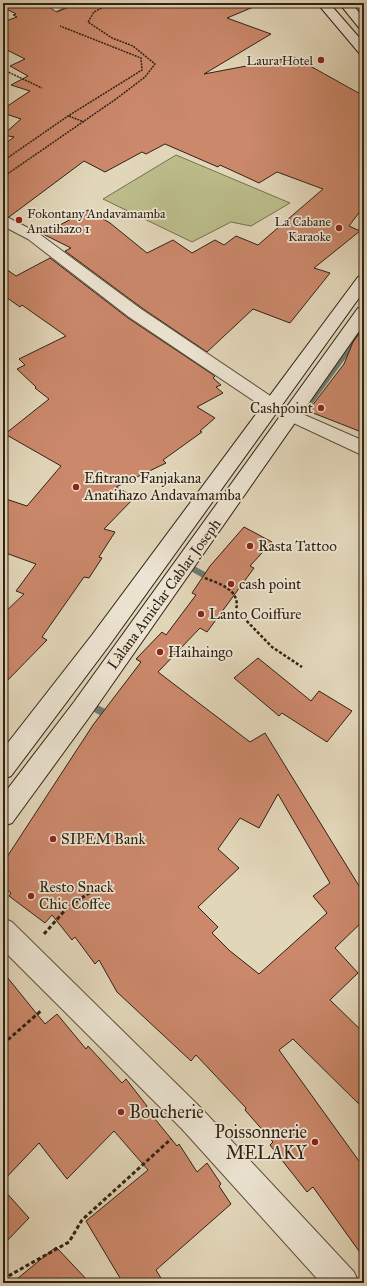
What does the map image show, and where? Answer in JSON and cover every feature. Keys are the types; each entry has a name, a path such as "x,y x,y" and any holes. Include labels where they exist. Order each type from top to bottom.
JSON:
{"main road":[{"path":"323,3 364,51"},
{"path":"345,3 364,26"},
{"path":"3,220 33,236 135,313 272,405"},
{"name":"Làlana Amiclar Cablar Joseph","path":"3,768 100,641 364,280"},
{"name":"Làlana Amiclar Cablar Joseph","path":"3,814 82,709 364,312"},
{"path":"291,415 364,449"},
{"path":"3,931 192,1119 343,1283"}],"path":[{"path":"3,177 84,122 145,77 155,64 133,46 102,33 88,22 89,17 93,12 111,3"},
{"path":"3,161 68,116 142,70 141,58 75,33 55,23"},
{"path":"3,68 6,71 42,88"},
{"path":"68,116 84,122"},
{"path":"199,574 231,590 237,597 239,604 236,610 242,617 250,623 272,647 302,667"},
{"path":"43,936 52,923 69,907 81,896 94,889"},
{"path":"3,1044 46,1006"},
{"path":"3,1279 70,1242 82,1220 177,1133"}],"green space":[{"path":"176,155 290,203 251,226 231,222 192,242 103,199"}],"building":[{"path":"3,3 53,3 49,7 57,12 71,6 74,3 263,3 227,18 271,34 204,74 294,57 364,96 364,206 349,226 360,231 314,268 330,273 290,323 253,309 207,352 142,308 65,251 71,248 43,234 88,210 110,223 147,253 173,240 192,253 215,240 224,245 236,236 258,245 323,189 277,172 259,183 220,165 218,167 165,144 146,154 142,152 105,172 84,161 9,217 3,214 3,145 14,137 3,135 21,119 3,113 3,109 30,91 11,85 28,76 10,66 25,59 3,48 3,22 17,17 13,15 16,14 3,7"},
{"path":"50,258 128,318 215,376 213,378 221,385 216,387 223,393 197,407 215,418 200,431 202,432 163,460 166,463 116,487 135,497 104,529 115,532 99,557 102,558 89,578 84,577 42,637 47,640 3,685 3,614 24,594 16,591 36,564 3,552 3,498 27,506 61,466 5,434 49,399 35,388 36,387 17,369 25,365 19,359 66,336 22,305 20,307 3,295 3,267 16,276"},
{"path":"364,327 364,433 308,411 344,364 353,342"},
{"path":"244,527 272,542 250,566 254,568 207,632 200,628 158,672 250,742 265,733 364,894 364,920 335,948 358,973 330,1000 364,1033 364,1109 293,1039 279,1050 364,1168 364,1258 313,1187 307,1192 270,1145 273,1142 245,1110 246,1108 196,1055 191,1061 117,992 99,960 95,964 75,937 72,940 52,915 45,923 9,896 11,893 3,887 3,863 93,725 141,662 136,659 162,632 166,635 196,595 192,593 210,566","holes":["278,794 330,883 313,896 327,913 259,974 230,951 212,933 218,927 198,907 239,868 218,849 240,818 259,828"]},
{"path":"258,658 311,701 319,691 352,711 327,742 282,713 279,716 234,678"},
{"path":"3,972 45,1024 57,1014 86,1049 88,1046 122,1083 126,1079 147,1106 146,1108 177,1146 179,1144 197,1172 207,1163 221,1184 219,1186 231,1204 156,1270 164,1283 123,1283 86,1221 148,1170 114,1131 67,1179 39,1143 3,1181"},
{"path":"3,1189 29,1218 3,1245"},
{"path":"56,1247 90,1283 12,1283"}],"waterway":[{"path":"303,412 364,329"},
{"path":"185,564 213,580"},
{"path":"88,704 112,717"}],"place":[{"name":"Laura Hotel","path":"321,60"},
{"name":"Fokontany Andavamamba Anatihazo 1","path":"19,220"},
{"name":"La Cabane Karaoke","path":"339,228"},
{"name":"Cashpoint","path":"321,408"},
{"name":"Efitrano Fanjakana Anatihazo Andavamamba","path":"76,487"},
{"name":"Rasta Tattoo","path":"250,546"},
{"name":"cash point","path":"231,584"},
{"name":"Lanto Coiffure","path":"201,614"},
{"name":"Haihaingo","path":"160,652"},
{"name":"SIPEM Bank","path":"53,839"},
{"name":"Resto Snack Chic Coffee","path":"31,896"},
{"name":"Boucherie","path":"121,1112"},
{"name":"Poissonnerie MELAKY","path":"315,1142"}]}
